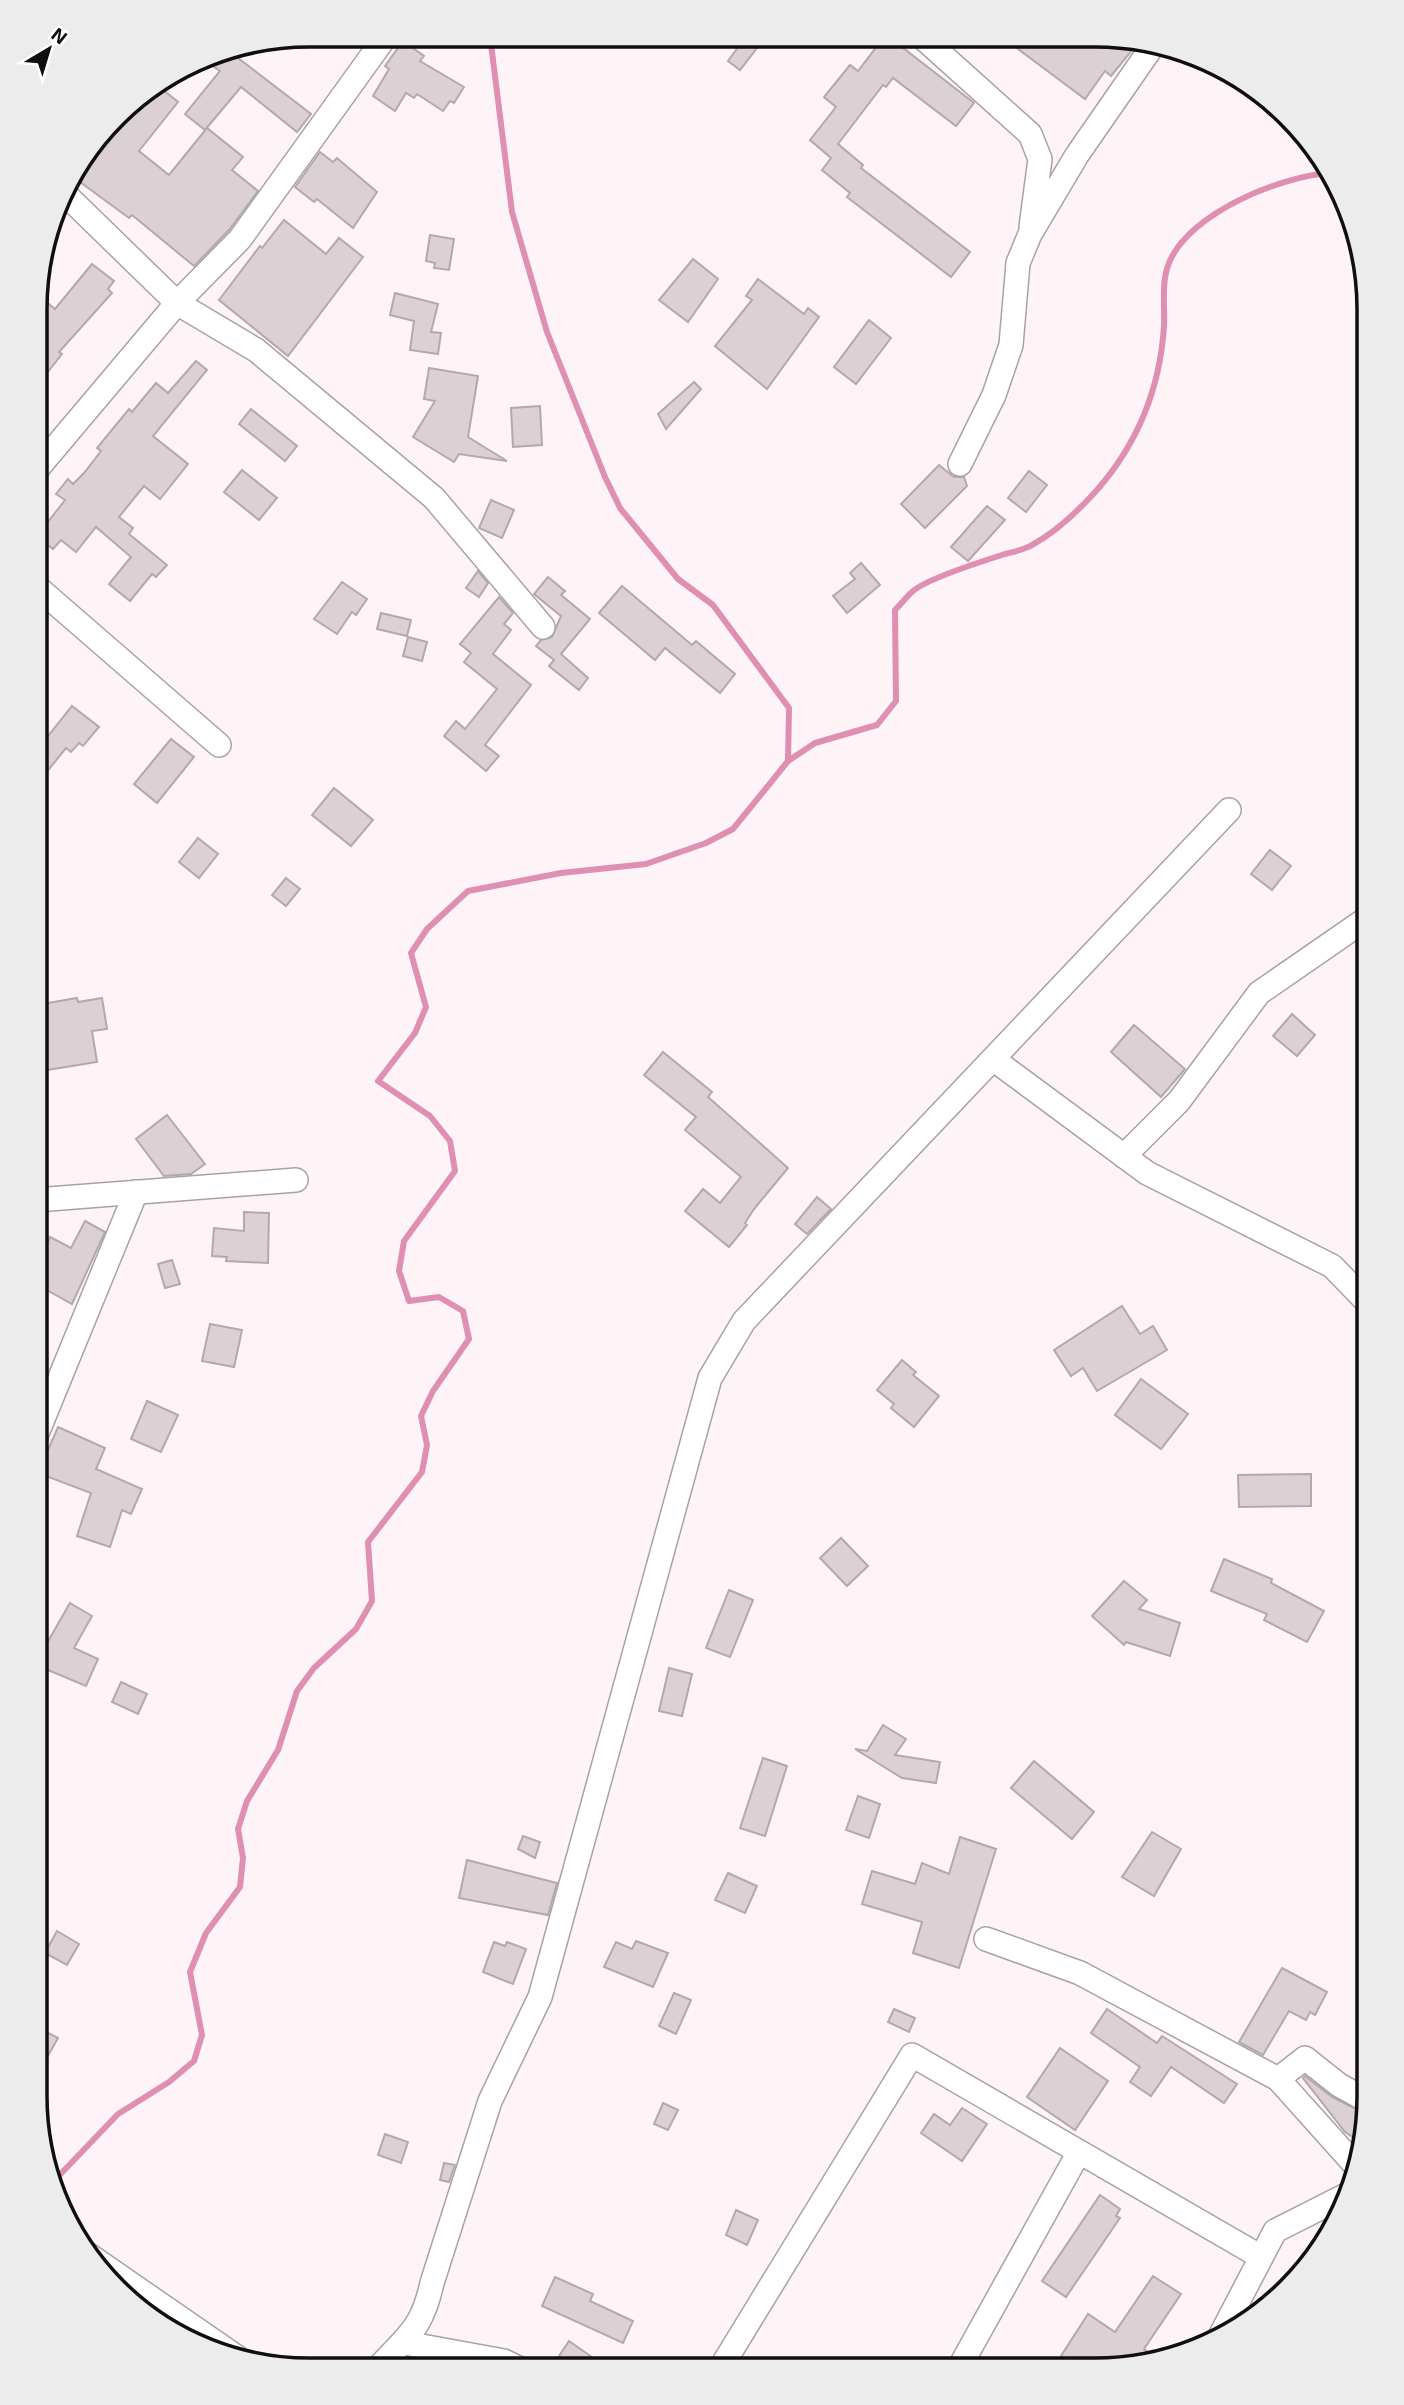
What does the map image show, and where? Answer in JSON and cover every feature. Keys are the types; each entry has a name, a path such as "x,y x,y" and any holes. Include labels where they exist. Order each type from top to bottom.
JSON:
{"street":[{"path":"47,457 177,303 240,239 378,47"},
{"path":"933,47 1030,134 1040,159 1030,234"},
{"path":"960,464 994,395 1011,345 1018,263 1030,234 1077,155 1148,52"},
{"path":"71,200 177,303 256,350 435,498 542,627"},
{"path":"47,596 219,745"},
{"path":"389,2358 405,2343 425,2314 432,2283 490,2101 540,1997 710,1378 744,1321 1229,810"},
{"path":"1124,1156 1179,1101 1259,993 1357,925"},
{"path":"993,1059 1147,1173 1332,1266 1357,1292"},
{"path":"47,1199 296,1180"},
{"path":"47,1409 136,1192"},
{"path":"986,1939 1080,1973 1278,2079 1349,2159"},
{"path":"727,2358 912,2055 1262,2257"},
{"path":"1278,2079 1305,2058 1339,2085 1357,2095"},
{"path":"965,2358 1079,2152"},
{"path":"1227,2322 1275,2231 1335,2201"},
{"path":"118,2275 209,2338"},
{"path":"405,2343 488,2358"}],"building":[{"path":"399,47 411,47 424,56 420,61 464,87 454,103 450,101 443,111 417,94 414,98 406,93 395,111 373,96 389,69 385,66"},
{"path":"738,47 757,48 740,70 728,61"},
{"path":"876,47 902,47 974,103 956,126 893,78 886,87 883,85 838,144 863,165 861,168 970,252 951,277 847,197 850,193 822,170 831,158 810,140 836,107 824,97 850,65 858,71"},
{"path":"1015,47 1132,50 1111,76 1105,71 1085,99"},
{"path":"237,57 311,114 297,132 241,87 205,130 185,114 220,71 212,66"},
{"path":"164,91 178,102 139,151 169,175 207,128 243,157 232,170 258,191 229,230 194,266 132,215 129,218 80,182 112,136 136,112"},
{"path":"320,152 333,162 337,158 377,192 353,228 317,199 314,202 295,187"},
{"path":"284,220 326,254 339,238 363,257 288,356 219,300 260,246 262,248"},
{"path":"430,235 454,239 449,270 434,268 435,263 426,261"},
{"path":"693,259 718,279 688,322 659,300"},
{"path":"92,264 114,281 108,289 112,293 59,352 62,354 47,373 47,303 55,309"},
{"path":"758,279 804,314 808,308 819,317 767,389 715,346 752,300 746,296"},
{"path":"395,293 438,304 431,332 441,333 438,354 410,350 414,321 390,315"},
{"path":"869,320 891,338 856,384 834,367"},
{"path":"196,361 207,370 153,436 188,464 160,499 144,486 119,517 133,528 129,534 167,565 156,577 152,574 130,601 109,584 131,557 96,527 76,552 61,540 53,549 47,544 47,523 65,500 56,494 68,479 73,484 84,473 101,451 97,448 129,409 132,412 156,383 168,393"},
{"path":"429,368 478,376 468,437 507,461 459,454 454,462 413,437 435,401 424,399"},
{"path":"694,382 701,389 666,429 658,414"},
{"path":"540,406 542,445 513,447 511,408"},
{"path":"251,409 297,446 285,461 239,424"},
{"path":"939,465 954,477 964,477 967,486 925,528 901,504"},
{"path":"242,470 277,498 259,520 224,492"},
{"path":"1029,471 1047,485 1026,512 1008,498"},
{"path":"491,500 514,510 502,538 479,528"},
{"path":"987,506 1005,520 968,561 951,547"},
{"path":"861,563 880,585 847,613 833,596 855,579 850,573"},
{"path":"478,571 488,583 479,597 466,588"},
{"path":"548,577 565,591 561,595 590,619 561,654 588,678 579,690 549,666 554,660 536,646 541,640 552,637 561,616 534,594"},
{"path":"342,582 367,599 356,615 352,612 337,634 314,619"},
{"path":"622,586 692,645 696,641 735,674 720,693 665,648 655,660 599,613"},
{"path":"499,597 513,613 504,624 511,630 493,654 531,685 485,745 499,756 486,771 444,736 456,721 465,729 497,689 464,662 471,653 460,644"},
{"path":"381,613 411,620 407,636 377,629"},
{"path":"408,637 427,642 422,661 403,656"},
{"path":"72,706 99,727 83,746 79,743 71,752 66,748 47,772 47,737"},
{"path":"171,739 194,757 157,803 134,784"},
{"path":"334,788 373,820 351,846 312,815"},
{"path":"198,838 218,854 199,878 179,862"},
{"path":"1270,850 1291,866 1272,890 1251,874"},
{"path":"286,878 300,889 286,906 272,895"},
{"path":"77,998 78,1002 102,998 107,1029 92,1031 97,1062 47,1070 47,1003"},
{"path":"1292,1014 1315,1035 1297,1056 1273,1036"},
{"path":"1134,1025 1185,1069 1161,1097 1111,1052"},
{"path":"663,1052 712,1092 708,1097 788,1168 754,1209 745,1223 747,1225 729,1247 685,1211 703,1189 720,1203 741,1177 685,1130 696,1117 644,1075"},
{"path":"167,1115 205,1164 191,1174 164,1176 136,1139"},
{"path":"817,1197 831,1209 807,1234 795,1224"},
{"path":"244,1212 269,1213 268,1263 226,1261 227,1257 212,1256 214,1228 244,1231"},
{"path":"85,1221 105,1232 72,1304 47,1290 47,1241 50,1237 71,1248"},
{"path":"172,1260 180,1284 165,1288 158,1264"},
{"path":"1122,1306 1140,1334 1153,1326 1167,1350 1097,1391 1083,1368 1071,1376 1054,1350"},
{"path":"210,1324 242,1330 234,1367 202,1361"},
{"path":"902,1360 916,1372 913,1375 939,1396 914,1427 891,1408 894,1404 877,1390"},
{"path":"1141,1379 1188,1414 1161,1449 1115,1415"},
{"path":"147,1401 178,1415 161,1452 131,1439"},
{"path":"58,1427 105,1448 96,1469 142,1489 131,1514 122,1510 110,1547 77,1536 91,1493 47,1476 47,1452"},
{"path":"1311,1474 1311,1506 1239,1507 1238,1475"},
{"path":"841,1538 868,1566 847,1586 820,1558"},
{"path":"1224,1559 1272,1579 1271,1583 1324,1611 1307,1642 1264,1620 1267,1614 1211,1591"},
{"path":"1124,1581 1147,1600 1139,1609 1180,1623 1170,1656 1126,1642 1124,1645 1092,1616"},
{"path":"729,1590 753,1600 730,1657 706,1648"},
{"path":"70,1603 92,1616 74,1648 98,1659 86,1686 47,1670 47,1643"},
{"path":"669,1668 692,1674 682,1716 659,1711"},
{"path":"121,1682 147,1694 138,1714 112,1702"},
{"path":"883,1725 906,1739 895,1755 940,1762 936,1783 902,1778 855,1749 867,1751"},
{"path":"763,1758 787,1766 765,1836 740,1828"},
{"path":"1034,1761 1094,1812 1072,1839 1011,1788"},
{"path":"858,1796 880,1804 869,1838 846,1830"},
{"path":"1152,1832 1181,1849 1154,1896 1122,1877"},
{"path":"523,1836 540,1842 535,1858 518,1849"},
{"path":"960,1837 996,1849 959,1968 913,1953 922,1922 862,1904 872,1871 915,1884 922,1863 949,1874"},
{"path":"467,1860 557,1883 548,1915 459,1898"},
{"path":"728,1873 757,1886 745,1913 715,1900"},
{"path":"57,1931 79,1944 67,1965 47,1954"},
{"path":"636,1941 668,1953 653,1987 604,1967 616,1942 632,1949"},
{"path":"494,1942 505,1946 507,1942 526,1949 513,1984 483,1972"},
{"path":"1282,1968 1327,1992 1315,2015 1310,2012 1306,2020 1289,2011 1263,2055 1239,2042"},
{"path":"674,1993 691,2000 676,2034 659,2026"},
{"path":"894,2009 915,2018 909,2032 888,2022"},
{"path":"1107,2009 1157,2043 1162,2036 1237,2084 1224,2103 1171,2067 1151,2096 1130,2082 1140,2067 1091,2033"},
{"path":"47,2032 58,2038 47,2058"},
{"path":"1060,2048 1108,2081 1075,2130 1027,2097"},
{"path":"1305,2076 1332,2097 1356,2109 1354,2138 1345,2132 1303,2078"},
{"path":"663,2103 678,2110 668,2130 654,2124"},
{"path":"962,2108 987,2124 962,2161 921,2133 934,2114 950,2125"},
{"path":"385,2134 408,2142 401,2163 378,2155"},
{"path":"444,2163 455,2165 449,2182 440,2180"},
{"path":"1100,2195 1120,2209 1116,2216 1120,2218 1066,2297 1042,2281"},
{"path":"736,2210 758,2220 747,2245 726,2235"},
{"path":"1153,2276 1181,2294 1144,2349 1149,2352 1129,2356 1060,2358 1088,2314 1115,2332"},
{"path":"555,2277 593,2294 590,2301 633,2321 623,2343 542,2306"},
{"path":"569,2341 593,2358 558,2358"}],"waterway":[{"path":"491,47 512,212 547,332 605,477 620,508 678,579 713,605 789,708 788,761"},
{"path":"59,2175 118,2114 169,2082 194,2061 202,2035 190,1972 206,1933 240,1887 243,1858 238,1829 247,1801 278,1750 297,1691 314,1668 356,1629 372,1601 368,1542 422,1472 427,1445 421,1416 433,1391 469,1339 463,1311 439,1297 409,1301 399,1271 404,1241 455,1171 450,1141 430,1116 378,1081 415,1033 426,1007 411,953 427,929 468,891 561,873 646,864 706,843 733,829 788,761 815,743 877,725 896,701 895,610 920,586 982,561 1025,548 1050,534 1090,498 1124,453 1144,414 1158,372 1164,326 1165,278 1169,263 1180,245 1196,228 1239,200 1287,181 1320,175"}]}
